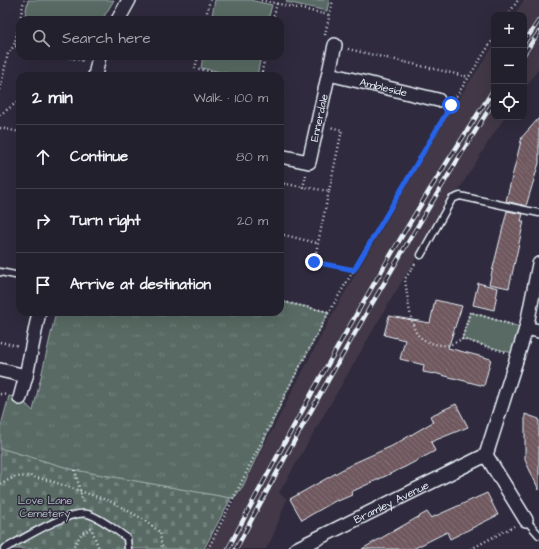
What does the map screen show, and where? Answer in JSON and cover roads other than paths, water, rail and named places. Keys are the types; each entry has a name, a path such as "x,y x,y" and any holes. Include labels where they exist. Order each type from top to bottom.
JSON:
{"street":[{"path":"120,16 129,0"},
{"name":"Ennerdale","path":"284,157 309,162 335,46"},
{"name":"Ambleside","path":"329,74 438,100"},
{"path":"526,520 486,455 517,355 530,329 539,264"},
{"path":"20,398 38,316"},
{"path":"0,370 26,376"},
{"name":"Bramley Avenue","path":"296,549 486,455"}],"lane":[{"path":"421,255 452,199 460,196 539,213"},
{"path":"0,272 16,275"},
{"path":"0,547 3,549 37,530 74,514 86,514 106,522 127,538 128,549"},
{"path":"526,520 539,535"}],"railway":[{"path":"527,38 539,20"},
{"path":"527,50 539,32"},
{"path":"228,549 276,458 376,279 429,191 491,94"},
{"path":"236,549 297,435 361,323 491,106"}],"park label":[{"name":"Love Lane Cemetery","path":"45,506"}]}
